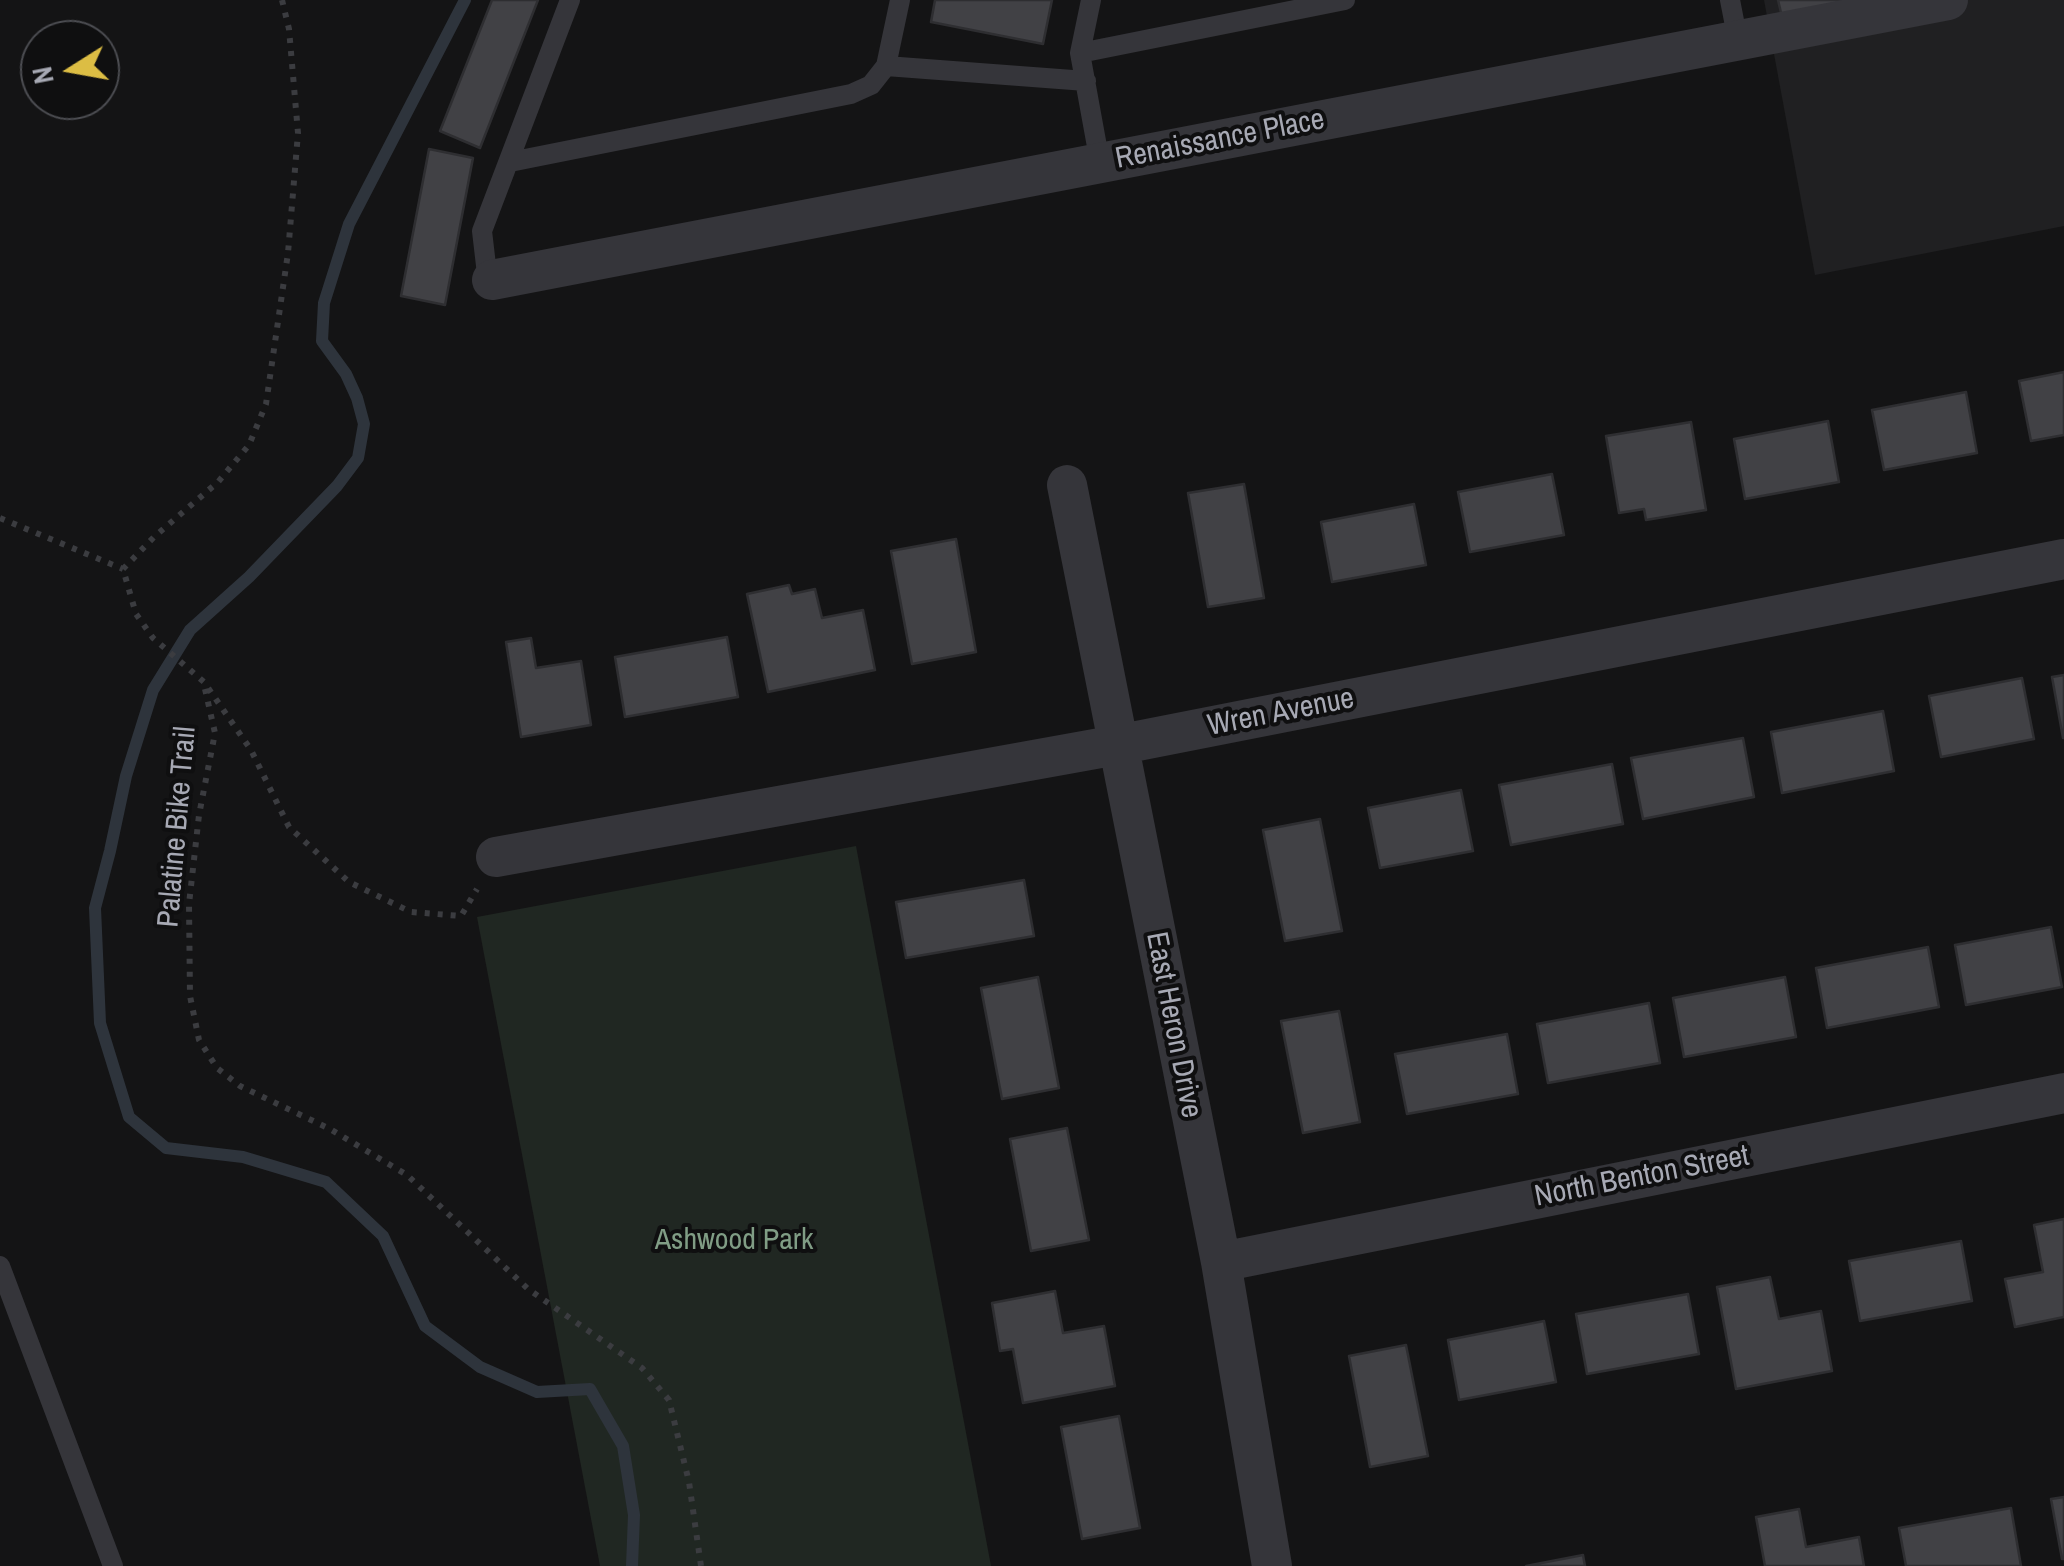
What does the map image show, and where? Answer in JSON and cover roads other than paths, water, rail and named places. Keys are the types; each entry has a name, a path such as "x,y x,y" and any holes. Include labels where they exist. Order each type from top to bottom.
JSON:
{"street":[{"name":"Renaissance Place","path":"492,280 1948,0"},
{"name":"East Heron Drive","path":"1067,485 1220,1262 1272,1566"},
{"name":"Wren Avenue","path":"496,858 1118,745 2064,559"},
{"name":"North Benton Street","path":"1220,1262 2064,1093"}],"lane":[{"path":"492,280 487,274 482,231 570,0"},
{"path":"510,162 851,94 871,85 886,66 900,0"},
{"path":"1091,0 1080,53 1100,163"},
{"path":"1080,53 1345,0"},
{"path":"1730,0 1738,40"},
{"path":"886,66 1086,80"},
{"path":"0,1266 112,1566"}],"waterway":[{"path":"465,0 349,224 324,303 322,341 346,374 364,424 358,458 337,486 249,577 190,630 153,690 126,776 95,908 100,1023 129,1117 166,1148 243,1157 326,1182 383,1236 425,1326 480,1367 537,1392 590,1389 623,1446 634,1515 632,1566"}],"park label":[{"name":"Ashwood Park","path":"734,1241"}]}
